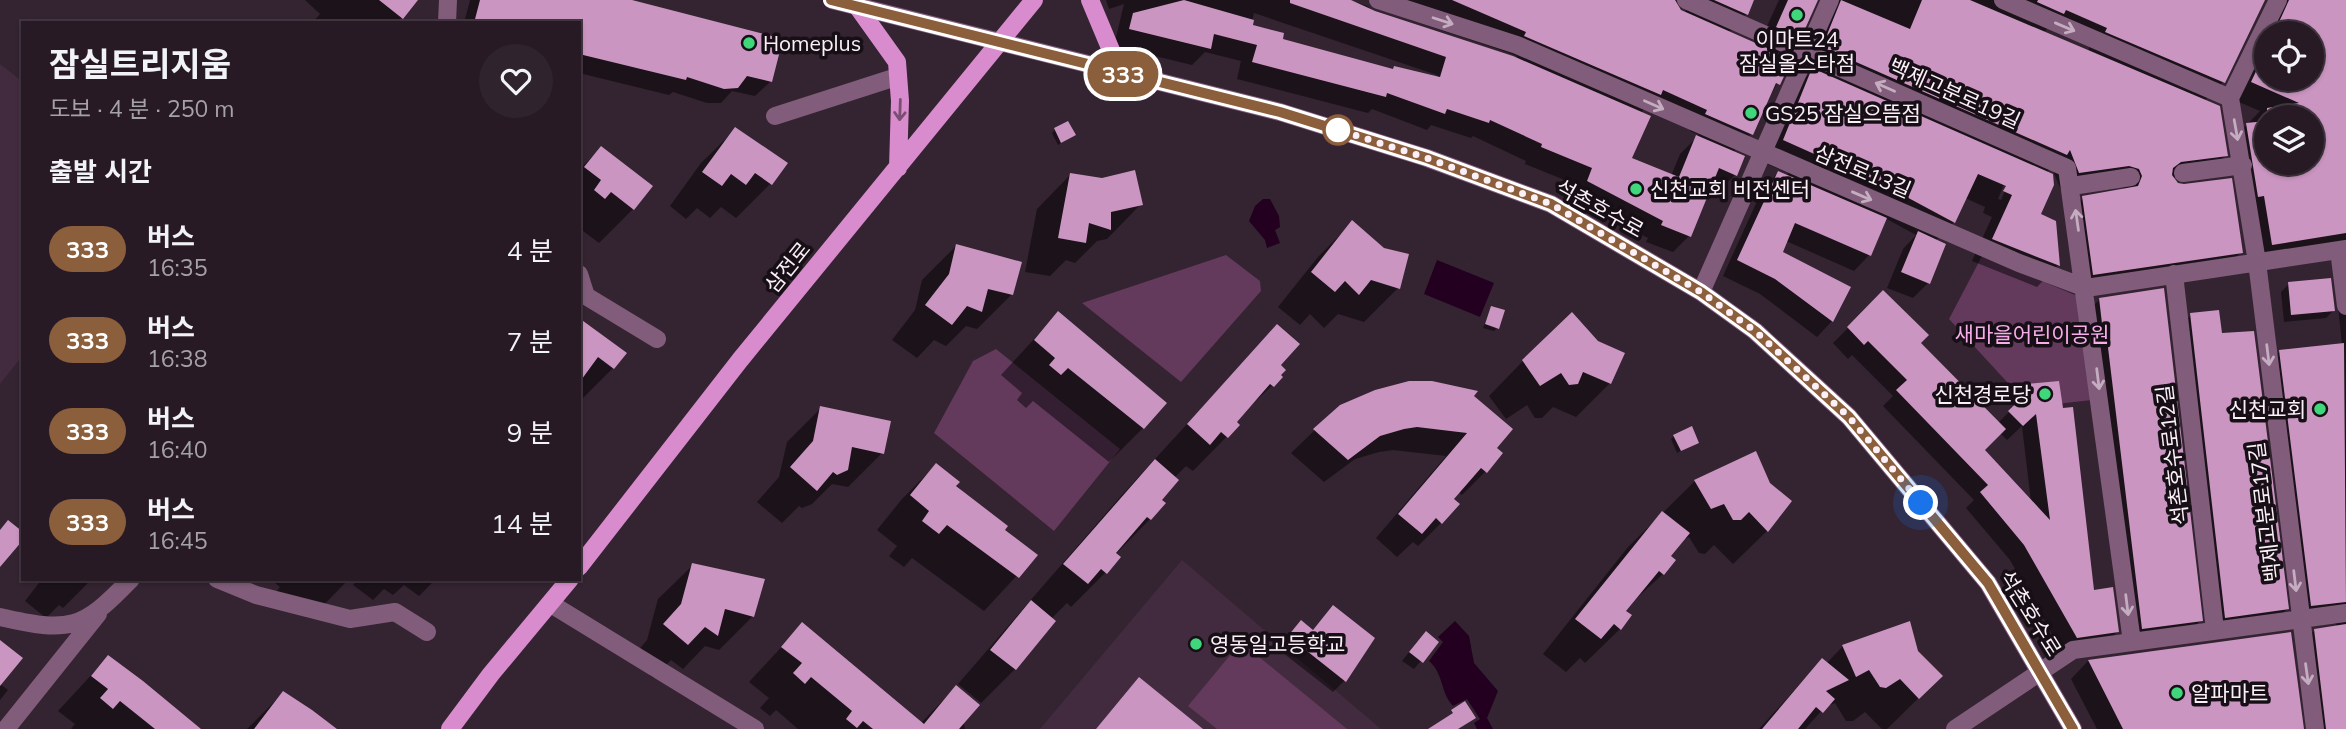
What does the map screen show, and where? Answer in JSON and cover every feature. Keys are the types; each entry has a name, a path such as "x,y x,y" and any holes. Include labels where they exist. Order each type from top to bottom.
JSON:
{"main road":[{"name":"삼전로","path":"581,564 740,360 1034,0"},
{"path":"1090,0 1113,55 1128,75"},
{"path":"856,6 897,62 900,102 898,168"},
{"path":"450,729 491,674 568,581"}],"street":[{"path":"447,21 448,0"},
{"name":"석촌호수로","path":"832,0 1280,112 1427,158 1551,204 1701,292 1755,331 1849,417 1988,583 2043,673 2073,729"},
{"name":"삼전로13길","path":"1378,0 1517,45 2019,263 2086,288 2342,250"},
{"name":"백제고분로19길","path":"1686,0 2067,168 2072,186"},
{"path":"1701,292 1830,0"},
{"path":"2003,0 2230,98 2278,0"},
{"path":"775,116 890,79"},
{"name":"백제고분로17길","path":"2230,98 2257,262 2315,729"},
{"path":"2183,173 2242,165"},
{"path":"2131,177 2072,186 2132,642"},
{"path":"2342,250 2346,306"},
{"name":"석촌호수로12길","path":"2174,274 2215,630"},
{"path":"581,280 586,296 657,339"},
{"path":"6,729 97,614 129,581"},
{"path":"222,581 256,595 350,619 396,612 428,632"},
{"path":"551,604 755,729"},
{"path":"1955,729 2043,673 2073,650 2346,613"},
{"path":"0,617 61,628 97,614"}],"shaded area":[{"path":"0,64 21,80 21,358 0,384"},
{"path":"1263,199 1270,199 1279,216 1280,227 1275,230 1280,243 1267,248 1265,240 1249,221 1255,206"},
{"path":"1437,260 1494,283 1480,317 1424,294"},
{"name":"영동일고등학교","path":"1182,560 1381,729 1040,729"},
{"path":"1455,621 1469,636 1474,663 1498,691 1487,718 1493,729 1477,729 1474,723 1480,719 1467,699 1453,706 1429,661 1443,642 1438,637"}],"green space":[{"path":"1226,255 1260,281 1261,291 1181,382 1082,303"},
{"name":"새마을어린이공원","path":"1982,256 2080,297 2092,400 2030,407 1949,319"},
{"path":"996,349 1120,449 1054,531 934,433 973,361"},
{"path":"1241,642 1347,729 1217,729 1188,706"}],"building":[{"path":"379,0 418,0 403,19"},
{"path":"480,0 632,0 783,39 772,82 747,76 738,88 724,89 687,77 686,80 581,54 581,21 475,21"},
{"path":"1184,0 1254,20 1253,25 1284,33 1283,39 1393,69 1394,66 1440,77 1446,57 1290,3 1290,0 1351,0 1375,11 1513,56 1651,116 1632,158 1679,177 1696,135 1745,156 1737,176 1719,168 1691,237 1661,225 1663,221 1587,181 1592,168 1541,147 1542,144 1490,120 1489,123 1447,109 1445,114 1387,93 1386,97 1252,62 1257,45 1214,34 1211,49 1129,29 1133,13"},
{"path":"1452,0 1675,0 1681,10 1792,59 1780,85 1776,83 1753,135 1705,114 1707,110 1663,90 1661,95 1524,36 1526,32"},
{"path":"1714,0 1754,0 1748,15"},
{"path":"1788,0 1818,0 1801,38 1776,27"},
{"path":"1841,0 1910,29 1922,0 1970,0 2220,106 2228,156 2181,162 2173,168 2172,175 2178,183 2184,184 2232,178 2243,253 2093,275 2082,196 2138,186 2142,176 2139,169 2129,166 2079,173 2070,150 2067,155 1822,47"},
{"path":"2265,0 2225,83 2105,32 2107,28 2066,10 2064,14 2037,2"},
{"path":"2289,0 2346,0 2346,233 2272,245 2264,196 2258,197 2254,175 2324,175 2324,105 2286,105 2299,103 2272,91 2324,91 2324,21 2279,21"},
{"path":"1812,68 2053,174 2054,185 2041,214 2056,221 2060,266 1992,239 2012,195 2003,191 2006,186 1978,174 1955,223 1888,187 1783,140"},
{"path":"1068,121 1076,135 1061,143 1054,128"},
{"path":"2254,122 2254,172 2246,123"},
{"path":"735,127 788,163 772,185 755,173 746,185 731,174 722,186 702,172"},
{"path":"601,146 653,186 634,210 611,192 605,199 594,190 601,180 584,167"},
{"path":"1135,170 1143,205 1111,212 1111,230 1089,223 1086,243 1058,238 1070,173 1102,178"},
{"path":"1778,171 1887,218 1871,256 1795,223 1783,252 1851,287 1833,322 1775,279 1737,260"},
{"path":"1352,220 1384,248 1409,254 1400,289 1371,280 1359,295 1345,281 1335,292 1311,272"},
{"path":"1918,231 1946,244 1930,284 1901,272"},
{"path":"956,244 1022,262 1013,295 988,289 982,312 967,306 952,325 925,305 949,274"},
{"path":"2331,278 2335,311 2291,315 2288,282"},
{"path":"2164,288 2203,621 2142,629 2106,331 2103,332 2099,298"},
{"path":"1883,290 1929,335 1921,343 2006,429 1985,450 2050,520 2036,414 2023,426 2008,411 2028,392 2027,384 2059,381 2063,408 2073,407 2094,590 2113,587 2119,632 2077,638 2024,545 1980,492 1988,485 1896,390 1907,380 1868,341 1864,345 1847,327"},
{"path":"1491,306 1505,310 1499,329 1485,324"},
{"path":"2219,310 2222,333 2254,331 2289,609 2225,618 2190,313"},
{"path":"1058,311 1167,403 1144,429 1068,368 1061,375 1049,365 1055,358 1034,340"},
{"path":"1572,312 1598,341 1625,353 1611,384 1583,372 1578,384 1569,385 1561,373 1540,386 1522,360"},
{"path":"581,319 627,353 614,369 598,357 581,380"},
{"path":"1277,324 1300,344 1281,365 1286,370 1281,375 1283,377 1274,387 1270,384 1237,422 1240,425 1228,438 1221,432 1210,445 1187,424"},
{"path":"2344,343 2346,602 2311,606 2279,350"},
{"path":"1409,381 1432,381 1478,391 1474,396 1513,429 1497,448 1503,453 1487,473 1481,468 1454,499 1460,504 1442,524 1436,518 1422,534 1398,514 1467,433 1417,427 1404,429 1380,436 1348,460 1313,429 1340,405 1375,390"},
{"path":"820,406 891,421 884,454 852,447 848,470 837,475 833,472 817,491 790,467 813,441"},
{"path":"1692,426 1699,443 1681,451 1673,435"},
{"path":"1756,451 1770,483 1792,501 1768,532 1749,512 1741,520 1733,520 1724,504 1711,509 1694,480"},
{"path":"1155,459 1179,480 1162,500 1166,503 1151,520 1147,517 1116,553 1121,557 1107,574 1101,569 1088,584 1063,564"},
{"path":"936,463 960,482 956,486 1008,526 1005,530 1038,555 1019,578 947,525 939,534 922,521 929,511 910,495"},
{"path":"1662,511 1690,533 1671,556 1676,560 1664,575 1659,571 1626,611 1632,615 1621,630 1614,624 1601,639 1575,619"},
{"path":"8,520 21,530 21,542 0,567 0,530"},
{"path":"692,563 765,579 754,617 725,609 718,636 705,627 688,645 663,624 681,604"},
{"path":"1031,600 1056,621 1016,670 990,650"},
{"path":"1333,605 1375,638 1346,682 1288,636 1301,620 1313,630"},
{"path":"1910,621 1918,651 1943,676 1919,699 1900,679 1886,688 1880,687 1869,670 1856,677 1842,645"},
{"path":"802,622 924,724 956,685 980,705 959,729 873,729 863,721 857,728 846,719 852,711 811,677 805,684 793,673 802,663 781,647"},
{"path":"2346,624 2346,729 2326,729 2314,629"},
{"path":"1426,631 1439,642 1423,663 1409,652"},
{"path":"2291,632 2304,729 2123,729 2088,660"},
{"path":"0,640 23,658 0,686"},
{"path":"108,655 201,729 155,729 120,701 113,709 100,698 108,689 91,676"},
{"path":"1822,658 1849,680 1826,691 1835,699 1823,713 1816,707 1798,729 1762,729"},
{"path":"1139,677 1203,729 1096,729"},
{"path":"283,691 312,710 337,729 254,729"},
{"path":"1465,701 1476,718 1458,729 1428,729 1453,713 1451,710"}],"bus line":[{"name":"333","path":"831,0 1280,112 1427,158 1551,204 1701,292 1755,331 1849,417 1988,583 2043,673 2073,729"}],"place":[{"name":"이마트24 잠실올스타점","path":"1797,15"},
{"name":"Homeplus","path":"749,43"},
{"name":"GS25 잠실으뜸점","path":"1751,113"},
{"name":"신천교회 비전센터","path":"1636,189"},
{"name":"신천경로당","path":"2045,394"},
{"name":"신천교회","path":"2320,409"},
{"name":"영동일고등학교","path":"1196,644"},
{"name":"알파마트","path":"2177,693"}],"route":[{"path":"1338,130 1329,127 1427,158 1551,204 1701,292 1755,331 1849,417 1921,503"}]}
